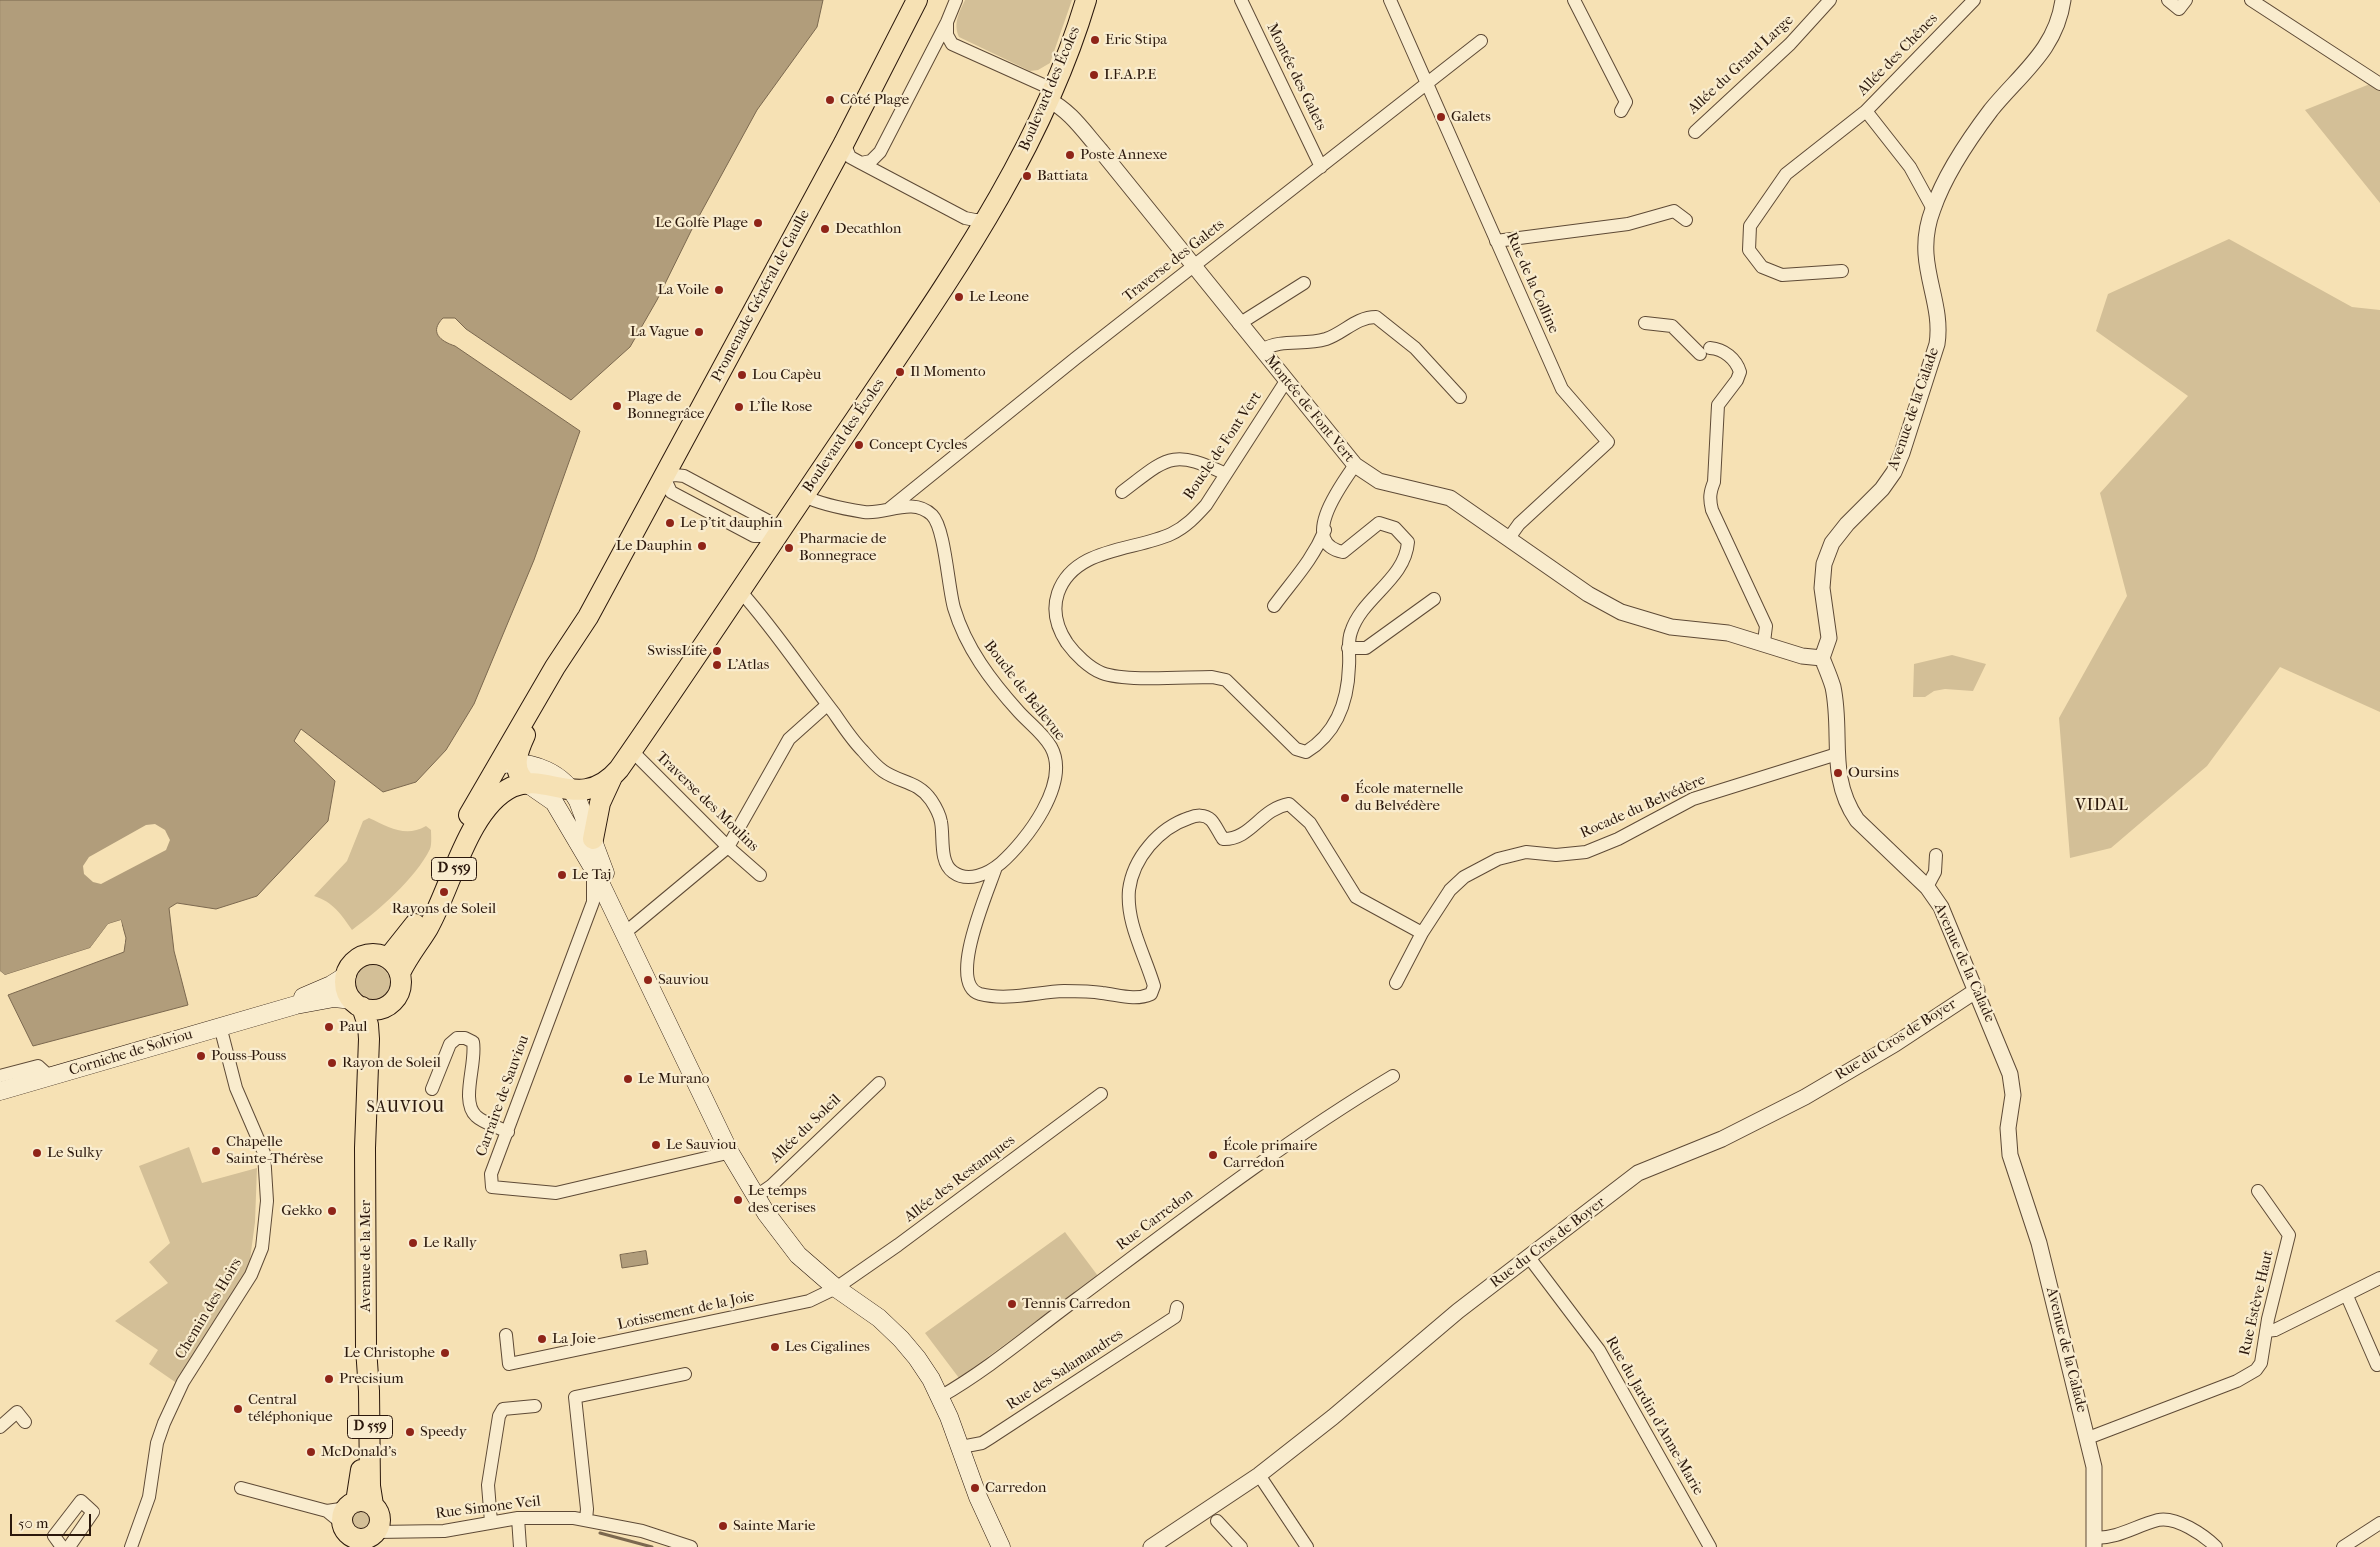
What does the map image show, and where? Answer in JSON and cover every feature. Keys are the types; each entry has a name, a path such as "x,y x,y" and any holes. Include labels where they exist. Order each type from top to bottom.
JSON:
{"main road":[{"name":"Promenade Général de Gaulle","path":"507,764 519,749 554,667 588,617 844,143 917,0"},
{"name":"Boulevard des Écoles","path":"528,784 540,784 572,790 589,788 612,777 632,751 740,592 773,533 804,496 952,275 986,220 1022,155 1050,94 1086,0"},
{"path":"507,764 525,763 549,772 563,780 572,790 593,839 634,951"},
{"path":"507,764 528,784 554,802 593,868 729,1151 755,1197 798,1255 836,1288 879,1318 917,1358 940,1397 963,1453 978,1497 990,1547"},
{"name":"D 559","path":"394,965 417,921 451,846 507,764"},
{"path":"593,839 600,803 612,777"},
{"name":"D 559","path":"394,965 408,956 428,927 462,850 484,812 492,802 511,788 528,784"},
{"path":"373,954 394,965 401,987 399,994 389,1005 379,1009 358,1004 346,988 347,975 353,963 366,955 373,954"},
{"name":"Corniche de Solviou","path":"261,1015 316,992 347,975"},
{"name":"Corniche de Solviou","path":"0,1091 261,1015 342,998 358,1004"},
{"name":"Avenue de la Mer","path":"358,1004 368,1025 369,1039 365,1148 367,1164 365,1224 366,1348 360,1485 361,1526"},
{"name":"Avenue de la Mer","path":"367,1164 371,1145 377,1076 381,1058 382,1025 389,1005"},
{"path":"978,1497 1001,1547"}],"street":[{"path":"861,163 871,161 880,152 947,22 956,0"},
{"name":"Montée des Galets","path":"1241,0 1321,167"},
{"name":"Rue de la Colline","path":"1390,0 1562,389 1608,442 1519,524 1509,538"},
{"path":"1574,0 1626,102 1621,111"},
{"name":"Allée du Grand Large","path":"1695,132 1790,44 1830,0"},
{"name":"Allée des Chênes","path":"1842,272 1782,275 1762,267 1749,250 1750,226 1786,174 1866,111 1974,0"},
{"path":"2168,0 2179,9 2186,0"},
{"path":"2251,0 2380,84"},
{"name":"Avenue de la Calade","path":"2059,4 2037,61 1992,110 1944,182 1933,209 1927,229 1926,254 1939,319 1938,344 1894,472 1882,489 1832,543 1824,564 1822,588 1829,638 1822,658 1832,687 1837,754 1844,796 1857,820 1927,887 1941,907 1977,990 2010,1074 2012,1095 2008,1128 2010,1155 2039,1243 2088,1438 2094,1467 2094,1543"},
{"name":"Montée de Font Vert","path":"947,22 947,35 952,44 1050,94 1057,104 1069,114 1355,465 1379,481 1450,498 1588,594 1621,612 1653,623 1672,627 1714,630 1764,642 1802,656 1822,658"},
{"name":"Traverse des Galets","path":"889,509 1481,41"},
{"name":"Allée des Chênes","path":"1866,111 1910,166 1933,209"},
{"path":"844,143 850,157 861,163 965,218 986,220"},
{"path":"1496,241 1628,224 1674,211 1686,220"},
{"path":"1239,324 1304,283"},
{"path":"1260,350 1283,342 1310,343 1328,338 1360,320 1376,317 1415,348 1460,397"},
{"path":"1645,323 1672,326 1705,351 1720,350 1732,358 1740,372 1737,380 1718,405 1714,482 1710,491 1710,504 1766,626 1764,642"},
{"name":"Boucle de Font Vert","path":"1286,381 1206,505 1190,522 1171,534 1094,557 1076,568 1062,583 1054,606 1059,628 1068,643 1081,658 1100,672 1119,677 1212,677 1226,680 1296,749 1306,752 1326,735 1340,715 1350,665 1348,648 1351,632 1358,618 1398,569 1407,554 1408,542 1396,528 1379,523 1343,552 1332,550 1325,542 1325,530"},
{"path":"1122,492 1159,464 1172,460 1188,459 1226,474"},
{"path":"1274,606 1306,567 1315,552 1325,530 1324,520 1334,494 1355,465"},
{"path":"684,476 768,521 773,533 754,536 671,492 664,477 684,476"},
{"name":"Boucle de Bellevue","path":"740,592 765,620 862,751 883,772 916,785 932,801 941,821 946,863 951,871 969,877 979,876 996,867 1026,838 1038,819 1050,793 1056,765 1054,755 1044,737 1013,705 968,645 954,608 940,530 934,517 924,510 912,506 866,513 804,496"},
{"path":"1348,648 1366,648 1434,599"},
{"path":"627,931 728,847 789,739 827,705"},
{"name":"Traverse des Moulins","path":"632,751 728,847 760,875"},
{"name":"Rocade du Belvédère","path":"1396,983 1422,934 1450,890 1464,877 1498,859 1526,852 1556,855 1586,852 1618,839 1693,799 1837,754"},
{"path":"996,867 968,952 967,974 969,986 978,994 991,996 1065,991 1142,998 1150,994 1154,986 1129,906 1129,889 1136,869 1147,849 1164,830 1182,820 1198,815 1210,819 1223,839 1233,839 1247,832 1276,806 1289,804 1310,823 1356,896 1422,934"},
{"path":"1927,887 1935,872 1936,856"},
{"name":"Carraire de Sauviou","path":"593,868 593,902 491,1174 492,1187 556,1193 729,1151"},
{"path":"593,902 611,904"},
{"name":"Rue du Cros de Boyer","path":"1151,1547 1208,1511 1259,1475 1334,1417 1458,1311 1638,1174 1722,1140 1805,1096 1895,1044 1977,990"},
{"name":"Chemin des Hoirs","path":"131,1547 149,1498 157,1443 164,1423 183,1382 251,1276 262,1248 267,1201 264,1153 236,1088 220,1026"},
{"path":"432,1089 450,1044 457,1038 465,1038 473,1042 475,1052 469,1096 470,1109 477,1118 508,1132"},
{"path":"0,1076 38,1066 50,1077"},
{"name":"Rue Carredon","path":"940,1397 1250,1170 1341,1107 1392,1076"},
{"name":"Allée du Soleil","path":"755,1197 770,1186 879,1083"},
{"name":"Allée des Restanques","path":"836,1288 898,1245 1102,1094"},
{"name":"Rue Estève Haut","path":"2088,1438 2249,1375 2260,1363 2289,1235 2258,1191"},
{"name":"Rue du Jardin d'Anne-Marie","path":"1528,1256 1599,1350 1710,1547"},
{"path":"2266,1331 2275,1330 2380,1278"},
{"name":"Lotissement de la Joie","path":"506,1335 509,1364 809,1301 836,1288"},
{"path":"2347,1296 2377,1365 2380,1364"},
{"name":"Rue des Salamandres","path":"963,1453 977,1451 982,1443 1175,1317 1177,1307"},
{"path":"586,1520 587,1508 575,1397 685,1374"},
{"path":"491,1522 488,1486 500,1416 503,1409 535,1406"},
{"path":"0,1427 17,1412 25,1422"},
{"path":"1259,1475 1307,1547"},
{"name":"Rue Simone Veil","path":"241,1488 327,1511 361,1526 444,1531 518,1518 547,1516 586,1520 642,1531 691,1547"},
{"path":"62,1547 54,1536 81,1502 93,1512 69,1547"},
{"path":"518,1518 520,1547"},
{"path":"2094,1543 2160,1520 2192,1528 2216,1547"},
{"path":"1218,1521 1241,1547"},
{"path":"2344,1547 2380,1523"}],"shaded area":[{"path":"0,0 823,0 817,27 757,110 692,229 657,300 630,347 571,400 466,329 455,318 443,318 439,323 437,332 441,339 455,346 580,431 534,560 474,704 446,750 416,782 383,792 301,729 294,741 335,781 328,821 257,896 216,909 177,903 169,908 174,951 188,1005 33,1046 8,995 124,952 126,938 121,920 108,924 90,948 5,975 0,971"},
{"path":"965,0 1072,0 1050,63 1038,70 1030,71 959,37 957,23"},
{"path":"2380,80 2380,203 2305,110"},
{"path":"2229,239 2352,307 2380,310 2380,712 2280,667 2207,766 2111,848 2070,858 2059,718 2127,596 2100,493 2188,396 2096,331 2108,294"},
{"path":"1952,655 1986,664 1973,691 1945,689 1934,691 1925,697 1913,697 1914,664"},
{"path":"369,818 390,828 404,831 411,831 426,826 431,830 431,845 423,860 406,883 352,930 331,905 314,896 347,861 363,821"},
{"path":"372,965 379,966 385,970 389,976 389,990 385,996 379,1000 372,1001 365,1000 359,996 355,990 354,983 355,976 359,970 365,966"},
{"path":"189,1147 202,1183 257,1168 255,1222 249,1267 178,1384 149,1364 158,1350 115,1321 168,1283 149,1262 170,1243 139,1166"},
{"name":"Tennis Carredon","path":"1065,1232 1098,1276 959,1378 925,1333"},
{"path":"646,1251 648,1264 622,1268 620,1255"},
{"path":"351,1504 377,1510 379,1522 376,1530 368,1535 358,1536 350,1533 344,1527 344,1517"}],"pier":[{"path":"155,824 165,830 170,840 166,850 101,884 93,882 84,874 83,866 89,857 146,825"},
{"path":"121,920 125,943 123,944 120,923 109,926 91,950 6,977 0,974 0,971 5,975 90,948 108,924"}],"waterway":[{"path":"600,1533 652,1547"}],"place":[{"name":"Eric Stipa","path":"1095,40"},
{"name":"I.F.A.P.E","path":"1094,75"},
{"name":"Côté Plage","path":"830,100"},
{"name":"Galets","path":"1441,117"},
{"name":"Poste Annexe","path":"1070,155"},
{"name":"Battiata","path":"1027,176"},
{"name":"Le Golfe Plage","path":"758,223"},
{"name":"Decathlon","path":"825,229"},
{"name":"La Voile","path":"719,290"},
{"name":"Le Leone","path":"959,297"},
{"name":"La Vague","path":"699,332"},
{"name":"Il Momento","path":"900,372"},
{"name":"Lou Capèu","path":"742,375"},
{"name":"Plage de Bonnegrâce","path":"617,406"},
{"name":"L'Île Rose","path":"739,407"},
{"name":"Concept Cycles","path":"859,445"},
{"name":"Le p'tit dauphin","path":"670,523"},
{"name":"Le Dauphin","path":"702,546"},
{"name":"Pharmacie de Bonnegrace","path":"789,548"},
{"name":"SwissLife","path":"717,651"},
{"name":"L'Atlas","path":"717,665"},
{"name":"Oursins","path":"1838,773"},
{"name":"École maternelle du Belvédère","path":"1345,798"},
{"name":"Le Taj","path":"562,875"},
{"name":"Rayons de Soleil","path":"444,892"},
{"name":"Sauviou","path":"648,980"},
{"name":"Paul","path":"329,1027"},
{"name":"Pouss-Pouss","path":"201,1056"},
{"name":"Rayon de Soleil","path":"332,1063"},
{"name":"Le Murano","path":"628,1079"},
{"name":"Le Sauviou","path":"656,1145"},
{"name":"Chapelle Sainte-Thérèse","path":"216,1151"},
{"name":"Le Sulky","path":"37,1153"},
{"name":"École primaire Carredon","path":"1213,1155"},
{"name":"Le temps des cerises","path":"738,1200"},
{"name":"Gekko","path":"332,1211"},
{"name":"Le Rally","path":"413,1243"},
{"name":"Tennis Carredon","path":"1012,1304"},
{"name":"La Joie","path":"542,1339"},
{"name":"Les Cigalines","path":"775,1347"},
{"name":"Le Christophe","path":"445,1353"},
{"name":"Precisium","path":"329,1379"},
{"name":"Central téléphonique","path":"238,1409"},
{"name":"Speedy","path":"410,1432"},
{"name":"McDonald's","path":"311,1452"},
{"name":"Carredon","path":"975,1488"},
{"name":"Sainte Marie","path":"723,1526"}],"district":[{"name":"VIDAL","path":"2102,806"},
{"name":"SAUVIOU","path":"406,1108"}]}
